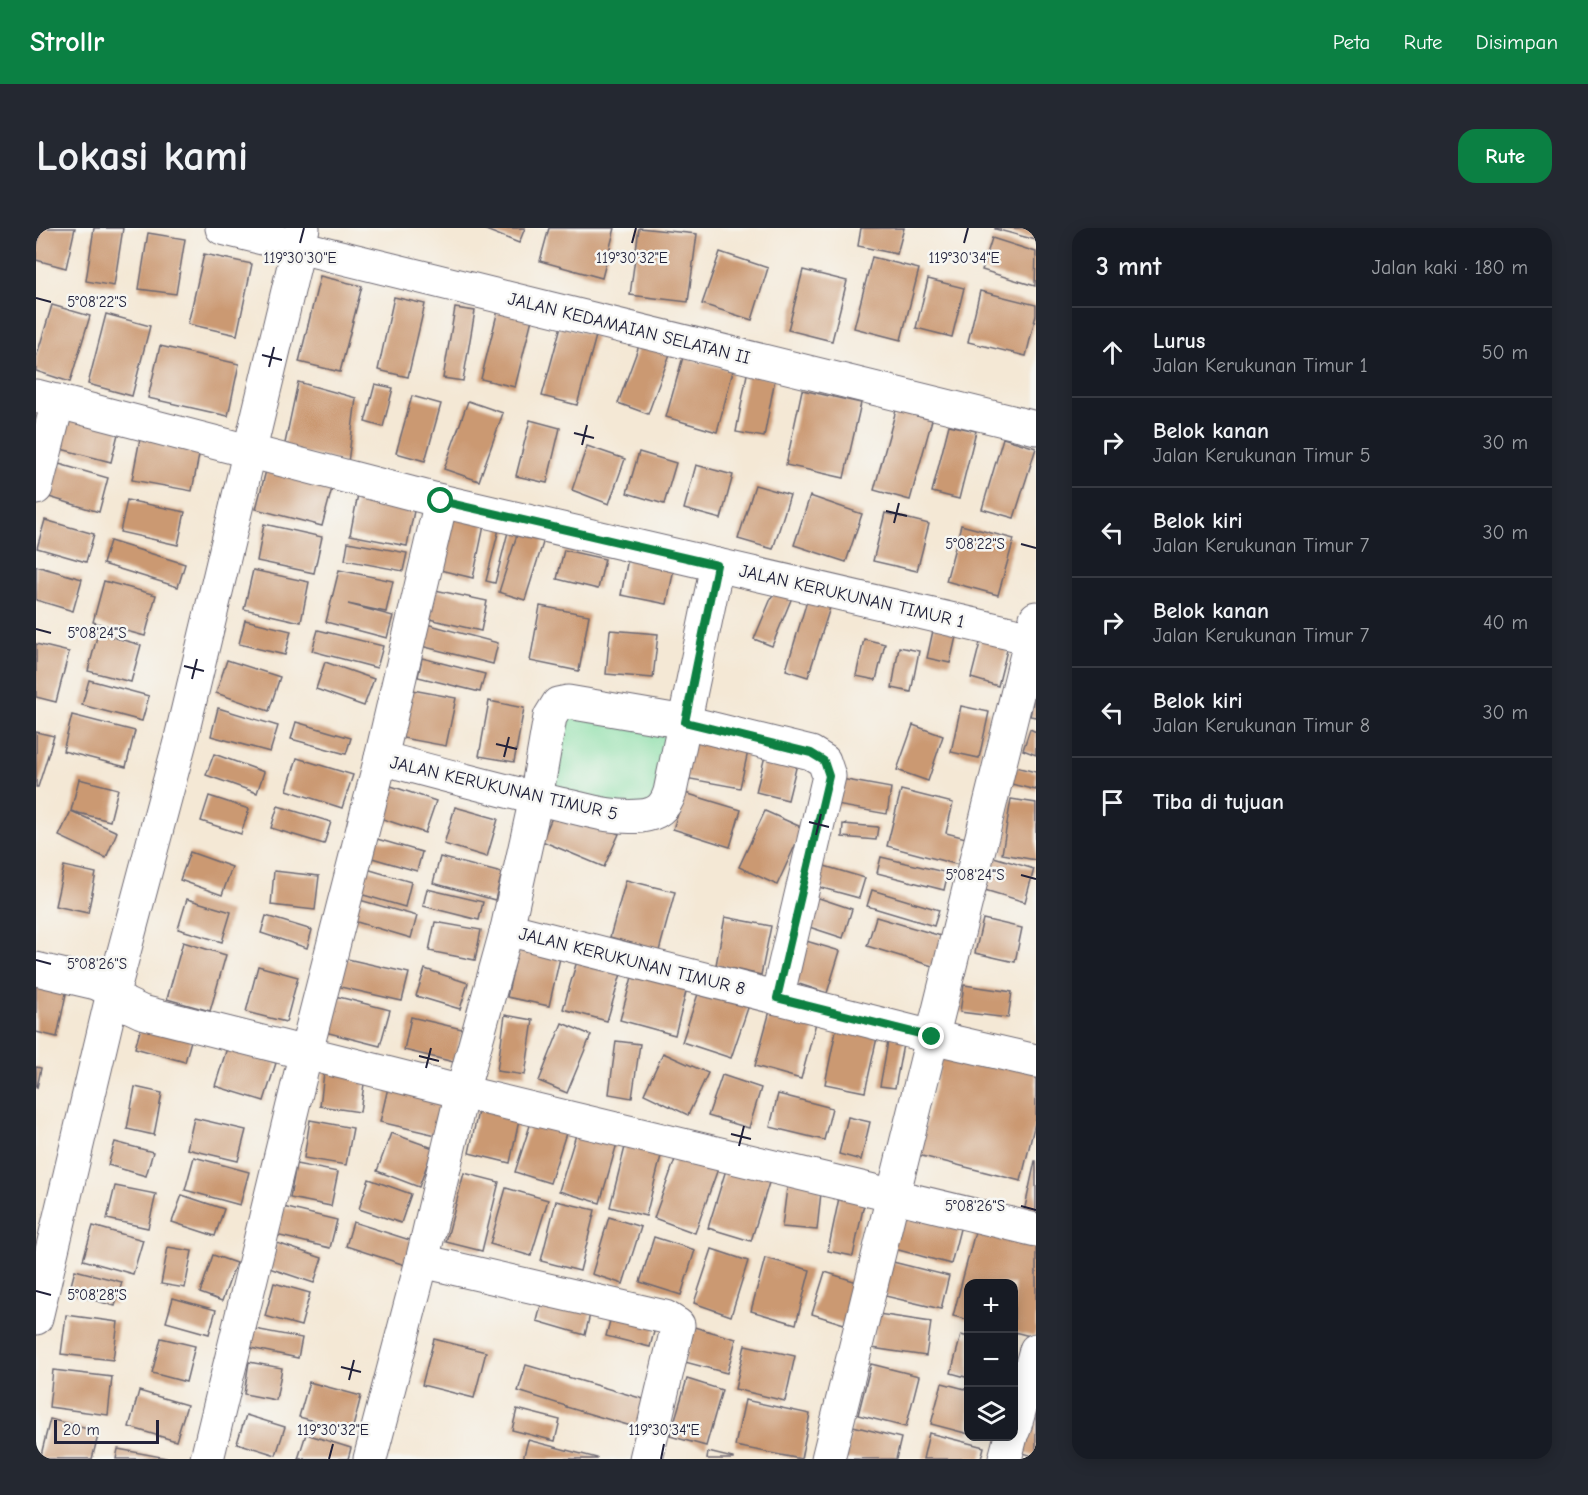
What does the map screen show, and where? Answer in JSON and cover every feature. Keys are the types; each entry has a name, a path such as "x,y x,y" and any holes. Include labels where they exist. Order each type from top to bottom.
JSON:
{"street":[{"name":"JALAN KEDAMAIAN SELATAN II","path":"222,228 301,238 1036,428"},
{"path":"36,1318 113,993 181,738 248,450 301,238"},
{"path":"36,488 47,399"},
{"name":"JALAN KERUKUNAN TIMUR 1","path":"47,399 441,501 717,565 1034,631"},
{"path":"207,1459 306,1052 381,758 441,501"},
{"name":"JALAN KERUKUNAN TIMUR 5","path":"381,758 536,798 621,817 643,816 661,810 667,803 670,792 717,565"},
{"path":"828,1459 1034,631"},
{"path":"370,1459 422,1261 462,1092 507,929 536,798 550,717 558,704 568,702 685,722 811,753 824,761 829,776 777,998"},
{"name":"JALAN KERUKUNAN TIMUR 8","path":"507,929 932,1037 1036,1061"},
{"path":"36,969 96,983 113,993 125,1004 142,1012 462,1092 1036,1230"},
{"path":"422,1261 665,1317 678,1325 646,1459"},
{"path":"1018,1419 1032,1383 1036,1350"},
{"path":"1005,1459 1010,1441"}],"green space":[{"path":"560,712 675,726 660,802 638,810 544,794"}],"building":[{"path":"41,228 75,228 66,268 36,260"},
{"path":"94,228 123,228 114,286 86,281"},
{"path":"481,228 525,228 519,243"},
{"path":"549,228 615,228 602,278 540,261"},
{"path":"639,228 697,234 688,302 630,295"},
{"path":"861,228 904,228 897,254 858,246"},
{"path":"995,228 1036,228 1036,240 995,229"},
{"path":"148,233 185,239 176,294 139,289"},
{"path":"992,238 1036,252 1035,286 982,270"},
{"path":"720,252 768,268 752,320 702,304"},
{"path":"204,254 252,264 237,335 188,324"},
{"path":"872,257 919,269 901,340 854,328"},
{"path":"803,270 847,281 832,341 788,330"},
{"path":"320,276 362,286 340,372 299,362"},
{"path":"928,279 964,288 952,337 916,328"},
{"path":"980,291 1036,305 1036,315 1026,356 968,342"},
{"path":"394,297 425,304 408,377 378,370"},
{"path":"52,305 90,316 70,382 36,371 36,358"},
{"path":"455,308 475,311 463,381 443,378"},
{"path":"498,310 532,319 515,387 481,379"},
{"path":"106,314 150,326 132,396 88,384"},
{"path":"561,326 596,336 577,405 542,396"},
{"path":"640,343 670,354 648,414 618,403"},
{"path":"160,346 239,364 228,416 148,398"},
{"path":"683,357 733,371 717,432 666,417"},
{"path":"747,374 775,379 764,437 736,432"},
{"path":"298,382 356,398 348,463 284,448"},
{"path":"375,384 393,388 383,427 365,422"},
{"path":"802,390 861,403 844,478 786,465"},
{"path":"412,396 441,404 425,461 396,453"},
{"path":"468,401 503,413 479,481 444,469"},
{"path":"896,410 932,420 910,500 874,490"},
{"path":"66,412 120,426 111,462 57,448"},
{"path":"530,420 560,428 547,483 516,476"},
{"path":"949,425 976,431 959,499 932,492"},
{"path":"142,428 202,440 192,491 132,480"},
{"path":"1003,438 1036,448 1014,518 982,509"},
{"path":"587,446 625,459 609,504 572,490"},
{"path":"639,452 676,463 664,504 627,493"},
{"path":"269,459 335,477 322,526 256,509"},
{"path":"59,464 108,478 99,512 49,497"},
{"path":"696,465 733,475 721,519 684,509"},
{"path":"360,484 417,496 407,546 350,535"},
{"path":"755,485 790,495 773,549 738,539"},
{"path":"810,496 862,514 846,562 794,545"},
{"path":"127,500 185,512 178,545 120,532"},
{"path":"454,509 486,516 473,578 440,570"},
{"path":"885,513 929,524 917,571 873,561"},
{"path":"45,520 94,534 86,562 37,548"},
{"path":"501,521 510,524 495,583 486,581"},
{"path":"521,522 547,530 525,600 499,592"},
{"path":"264,524 322,537 314,573 257,561"},
{"path":"961,525 1014,539 998,595 946,581"},
{"path":"110,541 185,564 178,587 103,564"},
{"path":"348,542 407,553 403,571 345,560"},
{"path":"564,550 605,559 598,589 557,579"},
{"path":"629,553 675,563 667,604 621,595"},
{"path":"36,566 82,579 73,611 36,600"},
{"path":"253,570 309,582 301,622 244,609"},
{"path":"339,570 393,581 386,612 348,604 393,616 387,638 326,622"},
{"path":"104,581 156,595 145,636 93,622"},
{"path":"778,582 795,590 772,646 754,639"},
{"path":"435,590 487,601 481,631 429,619"},
{"path":"810,591 833,598 808,677 786,670"},
{"path":"540,606 589,615 579,671 530,661"},
{"path":"245,620 291,631 285,655 239,644"},
{"path":"419,622 498,643 493,664 413,644"},
{"path":"934,626 957,632 950,663 927,658"},
{"path":"318,630 383,646 377,668 312,651"},
{"path":"610,630 658,634 653,678 606,674"},
{"path":"98,633 141,645 131,682 88,671"},
{"path":"864,639 885,644 876,680 856,676"},
{"path":"981,639 1008,646 998,686 971,678"},
{"path":"36,644 69,652 56,702 36,697"},
{"path":"899,647 919,651 911,692 892,688"},
{"path":"422,658 485,674 480,692 418,677"},
{"path":"227,660 280,677 269,711 216,693"},
{"path":"325,662 374,679 364,706 316,689"},
{"path":"89,680 149,696 142,721 82,705"},
{"path":"402,688 456,698 446,746 392,736"},
{"path":"1036,694 1036,717 1030,716"},
{"path":"489,701 524,708 514,762 479,756"},
{"path":"961,706 989,712 979,758 951,752"},
{"path":"218,708 278,726 270,752 211,736"},
{"path":"72,715 135,731 126,767 63,751"},
{"path":"296,722 351,738 346,754 291,739"},
{"path":"913,725 943,736 928,781 897,770"},
{"path":"1030,729 1036,732 1036,755 1023,750"},
{"path":"36,732 54,736 38,787 36,787"},
{"path":"694,732 750,742 740,788 685,778"},
{"path":"766,752 798,760 788,800 756,792"},
{"path":"214,754 264,772 257,793 206,775"},
{"path":"297,758 353,775 342,808 287,790"},
{"path":"1007,765 1036,772 1036,790 1003,782"},
{"path":"79,779 118,789 110,821 71,811"},
{"path":"841,779 891,788 887,814 836,805"},
{"path":"391,786 436,801 425,833 380,818"},
{"path":"901,790 953,803 946,833 966,838 959,865 887,846"},
{"path":"685,793 741,810 730,847 673,829"},
{"path":"209,796 249,809 241,834 201,821"},
{"path":"1011,799 1036,803 1036,860 1002,854"},
{"path":"278,806 331,822 324,844 271,828"},
{"path":"455,807 498,819 487,857 444,844"},
{"path":"556,808 619,834 604,867 542,841"},
{"path":"71,811 117,832 106,858 59,836"},
{"path":"765,811 803,828 777,885 739,867"},
{"path":"843,824 878,827 876,840 842,837"},
{"path":"377,839 422,852 417,871 372,858"},
{"path":"190,852 232,867 222,895 180,880"},
{"path":"987,855 1034,869 1025,902 978,888"},
{"path":"440,857 502,873 495,900 433,883"},
{"path":"881,857 948,873 944,890 877,873"},
{"path":"821,865 865,878 859,898 815,886"},
{"path":"64,866 96,873 88,913 55,906"},
{"path":"360,867 411,882 405,907 353,892"},
{"path":"274,871 319,876 315,910 271,905"},
{"path":"626,880 675,892 659,951 610,937"},
{"path":"427,889 483,902 479,920 423,906"},
{"path":"872,890 939,910 934,926 867,906"},
{"path":"813,896 852,909 843,938 803,925"},
{"path":"187,899 231,912 222,942 178,929"},
{"path":"356,899 417,916 411,938 350,920"},
{"path":"266,916 312,930 307,948 261,933"},
{"path":"725,917 771,926 761,975 716,965"},
{"path":"876,917 948,938 939,968 867,946"},
{"path":"983,919 1022,928 1015,962 975,953"},
{"path":"435,922 481,930 475,960 429,951"},
{"path":"520,940 562,949 549,1006 507,997"},
{"path":"806,941 840,951 827,993 793,982"},
{"path":"183,942 226,955 210,1011 167,999"},
{"path":"579,954 623,967 607,1021 563,1009"},
{"path":"343,958 409,973 402,1001 336,986"},
{"path":"258,966 298,977 286,1022 246,1012"},
{"path":"425,969 468,983 460,1009 416,996"},
{"path":"634,970 688,984 675,1035 620,1020"},
{"path":"36,982 67,989 57,1037 36,1032"},
{"path":"964,985 1012,992 1008,1018 960,1012"},
{"path":"700,988 749,1005 731,1058 682,1042"},
{"path":"335,996 390,1010 380,1046 325,1032"},
{"path":"771,1007 817,1019 801,1079 755,1066"},
{"path":"505,1015 533,1020 525,1075 497,1071"},
{"path":"144,1017 194,1030 185,1062 135,1048"},
{"path":"411,1017 462,1029 454,1062 404,1050"},
{"path":"562,1023 591,1035 567,1093 539,1081"},
{"path":"837,1025 878,1033 865,1092 825,1084"},
{"path":"889,1036 904,1039 895,1088 880,1086"},
{"path":"616,1041 640,1044 632,1098 609,1094"},
{"path":"945,1046 1036,1068 1036,1119 1021,1181 918,1155"},
{"path":"227,1048 276,1063 264,1101 215,1086"},
{"path":"663,1053 708,1073 688,1115 644,1094"},
{"path":"325,1065 366,1070 360,1112 320,1106"},
{"path":"36,1067 41,1068 37,1088 36,1087"},
{"path":"722,1075 761,1088 749,1128 708,1116"},
{"path":"390,1079 455,1095 445,1137 380,1122"},
{"path":"135,1087 162,1093 154,1135 127,1129"},
{"path":"778,1094 832,1108 824,1140 770,1127"},
{"path":"480,1102 521,1111 510,1163 469,1153"},
{"path":"533,1116 568,1127 550,1183 515,1172"},
{"path":"848,1117 870,1122 861,1160 839,1154"},
{"path":"194,1118 246,1130 238,1161 187,1149"},
{"path":"310,1120 353,1128 346,1165 304,1158"},
{"path":"578,1128 618,1140 600,1203 559,1191"},
{"path":"391,1133 433,1148 419,1187 377,1171"},
{"path":"115,1142 153,1152 146,1176 108,1165"},
{"path":"626,1143 662,1152 646,1216 610,1207"},
{"path":"678,1151 719,1166 695,1233 654,1218"},
{"path":"194,1157 249,1172 240,1205 185,1190"},
{"path":"729,1160 772,1173 751,1241 708,1228"},
{"path":"1036,1161 1036,1214 1024,1212"},
{"path":"296,1164 338,1172 331,1206 290,1198"},
{"path":"464,1173 499,1182 482,1251 446,1242"},
{"path":"369,1179 411,1194 401,1223 359,1209"},
{"path":"788,1180 822,1183 817,1230 782,1227"},
{"path":"115,1186 156,1194 148,1228 107,1219"},
{"path":"506,1188 548,1200 531,1256 490,1244"},
{"path":"840,1193 865,1199 853,1256 828,1251"},
{"path":"182,1195 224,1209 215,1236 172,1222"},
{"path":"556,1201 595,1210 580,1271 541,1261"},
{"path":"283,1207 337,1220 330,1248 276,1235"},
{"path":"902,1209 961,1225 951,1264 891,1248"},
{"path":"609,1217 641,1227 623,1284 592,1274"},
{"path":"353,1222 413,1241 405,1265 346,1246"},
{"path":"977,1224 1036,1239 1036,1331 1034,1337 1018,1333 1018,1279 964,1279 964,1319 953,1316"},
{"path":"93,1226 143,1240 133,1274 83,1260"},
{"path":"654,1237 695,1250 681,1295 640,1282"},
{"path":"277,1243 322,1258 314,1283 269,1268"},
{"path":"168,1247 192,1251 185,1288 161,1284"},
{"path":"712,1249 748,1261 731,1316 694,1303"},
{"path":"213,1255 236,1263 222,1301 200,1293"},
{"path":"765,1258 810,1270 796,1324 751,1311"},
{"path":"889,1261 949,1276 941,1309 881,1295"},
{"path":"75,1270 122,1282 115,1306 69,1293"},
{"path":"825,1272 857,1282 844,1324 812,1314"},
{"path":"274,1283 310,1293 301,1326 265,1316"},
{"path":"543,1297 591,1310 585,1335 537,1321"},
{"path":"173,1298 216,1310 209,1334 166,1322"},
{"path":"612,1313 656,1324 650,1347 606,1336"},
{"path":"878,1314 931,1322 926,1356 872,1348"},
{"path":"66,1315 118,1322 113,1360 61,1354"},
{"path":"244,1327 302,1338 298,1358 241,1346"},
{"path":"694,1327 736,1339 727,1373 685,1362"},
{"path":"961,1335 964,1336 964,1377 951,1373"},
{"path":"161,1338 195,1346 186,1382 152,1373"},
{"path":"434,1339 486,1352 474,1398 422,1385"},
{"path":"745,1345 795,1356 785,1401 735,1389"},
{"path":"249,1362 282,1368 276,1400 244,1394"},
{"path":"871,1364 919,1376 906,1427 858,1415"},
{"path":"526,1365 647,1400 638,1428 518,1391"},
{"path":"53,1370 112,1377 108,1415 49,1407"},
{"path":"687,1379 722,1390 706,1446 670,1436"},
{"path":"309,1382 361,1396 352,1431 299,1417"},
{"path":"942,1383 964,1389 964,1433 931,1424"},
{"path":"139,1391 187,1405 176,1441 129,1427"},
{"path":"745,1400 810,1414 801,1459 735,1446"},
{"path":"1036,1407 1036,1457 1023,1453"},
{"path":"517,1409 560,1420 555,1441 512,1430"},
{"path":"246,1415 285,1427 276,1455 237,1443"},
{"path":"50,1419 99,1432 92,1459 40,1459"},
{"path":"853,1426 901,1438 896,1459 845,1459"},
{"path":"929,1433 984,1447 981,1459 923,1459"},
{"path":"306,1434 351,1448 348,1459 298,1459"},
{"path":"528,1440 597,1458 597,1459 523,1459"},
{"path":"118,1449 167,1458 167,1459 116,1459"},
{"path":"708,1452 733,1458 733,1459 707,1459"}],"route":[{"path":"441,501 717,565 685,722 811,753 824,761 829,776 777,998 932,1037"}]}
